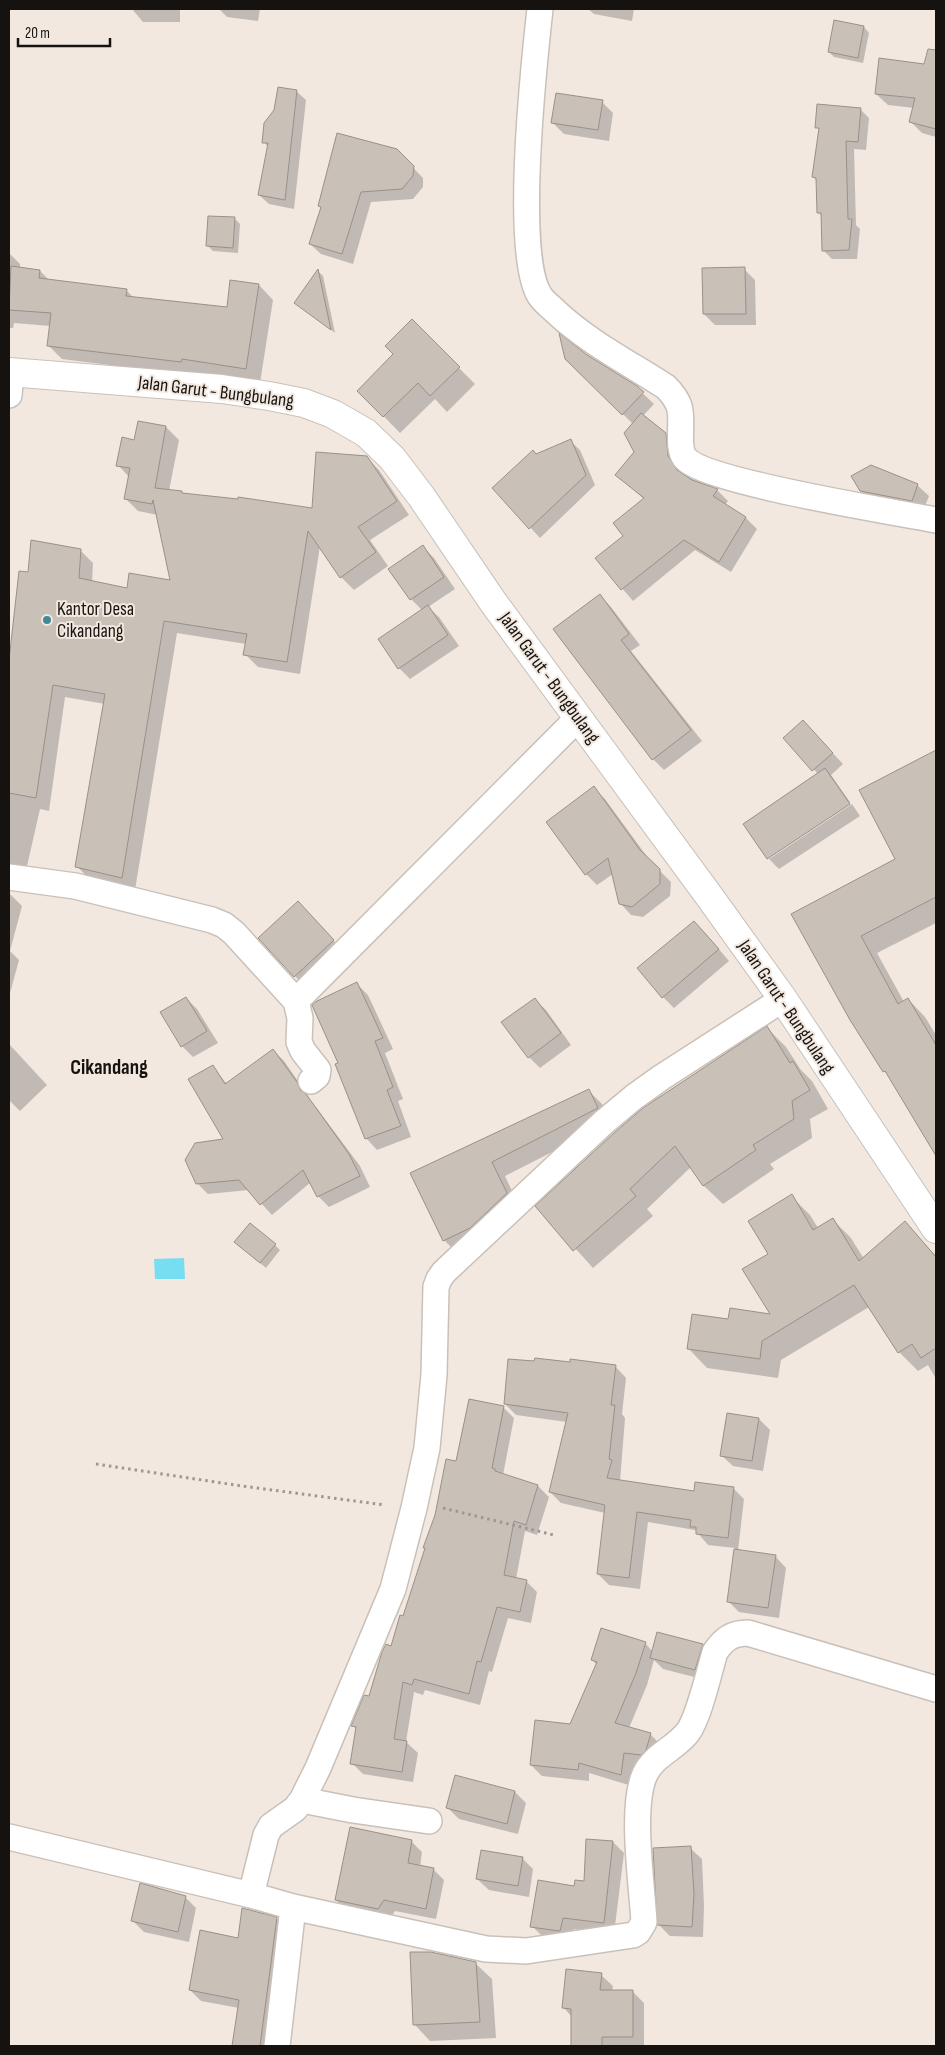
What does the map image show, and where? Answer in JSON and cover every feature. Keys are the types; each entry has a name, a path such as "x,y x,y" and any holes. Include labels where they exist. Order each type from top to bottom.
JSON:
{"main road":[{"name":"Jalan Garut - Bungbulang","path":"10,380 222,390 269,396 304,403 333,414 366,433 392,458 421,496 493,602 577,719 611,760 783,999 936,1229"}],"street":[{"path":"540,9 534,68 526,209 533,283 541,297 587,337 670,391 679,406 681,446 684,457 692,464 703,470 762,486 936,520"},
{"path":"296,1001 577,719"},
{"path":"9,877 75,886 212,920 224,925 234,933 296,1001 300,1018 299,1042 303,1051 318,1070 317,1076 311,1081"},
{"path":"251,1895 268,1831 271,1826 295,1809 302,1800 318,1768 393,1589 427,1448 434,1375 436,1287 444,1272 604,1122 634,1097 783,999"},
{"path":"9,1837 251,1895 293,1907 468,1946 507,1951 526,1951 633,1935 638,1932 644,1922 637,1811 642,1781 651,1764 681,1741 690,1730 715,1652 722,1641 738,1633 748,1633 936,1690"},
{"path":"302,1800 353,1810 429,1820"},
{"path":"277,2046 293,1907"}],"path":[{"path":"96,1464 242,1486 414,1508 432,1505 554,1535"}],"water":[{"path":"184,1258 185,1279 155,1279 154,1259"}],"building":[{"path":"834,20 864,26 858,58 828,52"},
{"path":"928,49 936,50 936,129 909,122 915,98 875,94 879,58 924,64"},
{"path":"278,87 297,90 285,200 258,195 268,143 262,143 264,123 274,110"},
{"path":"556,93 603,100 598,130 551,123"},
{"path":"817,104 861,108 858,142 846,141 848,219 852,219 849,250 822,251 821,213 817,213 816,178 812,177 819,128 815,128"},
{"path":"337,133 397,149 414,166 413,176 402,189 361,192 342,254 309,244 321,207 318,206"},
{"path":"208,216 235,217 233,248 206,246"},
{"path":"11,266 40,270 39,278 127,289 126,296 227,307 230,280 259,284 246,369 182,359 181,362 47,346 51,313 9,310"},
{"path":"745,267 746,314 703,314 702,268"},
{"path":"318,269 331,330 294,303"},
{"path":"412,319 460,367 430,396 418,383 383,417 357,391 393,354 385,346"},
{"path":"559,333 587,355 644,392 622,415 565,359"},
{"path":"641,413 666,433 668,456 677,470 692,480 718,489 713,496 746,517 719,562 684,540 621,590 595,558 623,536 613,523 644,498 615,475 634,452 624,433"},
{"path":"138,421 166,426 155,488 182,491 182,493 238,499 238,497 312,508 316,452 367,456 397,501 358,527 376,552 340,578 308,531 287,662 243,655 247,634 164,621 122,878 75,867 105,694 53,685 36,798 9,793 9,660 19,571 28,572 31,540 81,549 79,578 127,588 129,573 170,580 153,500 152,504 124,499 130,468 116,466 122,437 134,440"},
{"path":"571,439 586,475 529,529 492,488 533,450 536,454"},
{"path":"871,465 918,484 912,501 860,491 851,476"},
{"path":"423,545 444,577 410,600 388,569"},
{"path":"600,594 629,634 621,640 691,730 652,760 553,629"},
{"path":"428,605 448,635 398,669 378,639"},
{"path":"803,720 833,753 812,771 783,738"},
{"path":"936,750 936,897 861,936 898,1004 908,998 936,1045 936,1156 885,1071 883,1072 850,1020 791,914 895,859 859,790"},
{"path":"825,768 850,804 767,859 743,824"},
{"path":"594,786 640,850 660,869 660,884 632,907 619,904 608,858 585,875 546,822"},
{"path":"298,901 334,940 294,977 258,938"},
{"path":"694,921 719,949 662,998 637,968"},
{"path":"357,982 383,1038 375,1041 393,1087 387,1090 401,1126 365,1139 335,1064 338,1063 312,1005"},
{"path":"186,997 207,1031 181,1047 160,1012"},
{"path":"535,998 561,1033 528,1058 501,1022"},
{"path":"767,1026 790,1063 793,1061 810,1090 792,1101 794,1119 753,1145 756,1150 703,1186 675,1146 630,1189 636,1196 573,1251 535,1206 643,1108"},
{"path":"273,1049 297,1082 300,1090 306,1094 349,1154 360,1176 317,1197 303,1170 260,1205 239,1180 196,1184 185,1160 195,1143 223,1139 188,1079 213,1065 225,1084"},
{"path":"589,1089 598,1108 492,1162 507,1193 470,1228 443,1241 410,1173"},
{"path":"792,1194 813,1230 833,1218 859,1261 905,1221 936,1257 936,1348 921,1358 912,1344 898,1353 854,1285 762,1341 760,1359 687,1349 692,1314 728,1319 730,1308 770,1314 742,1269 768,1254 748,1221"},
{"path":"250,1223 276,1244 260,1263 234,1242"},
{"path":"535,1358 570,1362 570,1359 616,1365 611,1405 615,1405 609,1459 612,1460 607,1478 694,1491 695,1482 734,1487 728,1538 696,1534 696,1527 690,1527 691,1520 637,1512 629,1578 597,1574 605,1505 549,1492 568,1413 504,1404 508,1359 534,1361"},
{"path":"469,1399 504,1406 492,1468 495,1471 538,1485 526,1525 514,1521 504,1575 527,1580 520,1612 497,1607 481,1662 477,1661 469,1694 414,1679 412,1685 403,1682 394,1739 407,1741 402,1772 350,1764 356,1727 351,1726 364,1695 369,1696 382,1652 386,1644 391,1646 400,1615 403,1616 435,1515 446,1459 456,1461"},
{"path":"727,1413 759,1418 752,1461 720,1456"},
{"path":"734,1549 776,1555 768,1608 727,1602"},
{"path":"601,1628 646,1642 636,1673 615,1723 651,1733 646,1750 641,1755 624,1753 621,1775 579,1763 578,1770 530,1765 535,1720 570,1724 597,1662 591,1660"},
{"path":"657,1632 703,1644 695,1670 650,1658"},
{"path":"455,1775 515,1791 507,1824 446,1808"},
{"path":"350,1827 412,1840 408,1863 434,1868 426,1909 384,1900 378,1909 335,1900"},
{"path":"586,1839 613,1841 604,1923 563,1918 560,1931 530,1927 538,1880 574,1886 575,1880 584,1881"},
{"path":"691,1846 694,1894 692,1927 657,1925 653,1848"},
{"path":"481,1850 523,1857 518,1886 476,1879"},
{"path":"140,1883 186,1896 178,1932 131,1921"},
{"path":"242,1908 277,1917 260,2046 232,2046 239,2000 189,1990 200,1930 238,1938"},
{"path":"410,1952 431,1952 476,1962 480,2022 413,2025"},
{"path":"566,1969 602,1973 600,1990 633,1990 633,2037 602,2037 602,2046 571,2046 571,2009 562,2008"}],"place":[{"name":"Kantor Desa Cikandang","path":"47,620"}],"district":[{"name":"Cikandang","path":"109,1067"}]}
